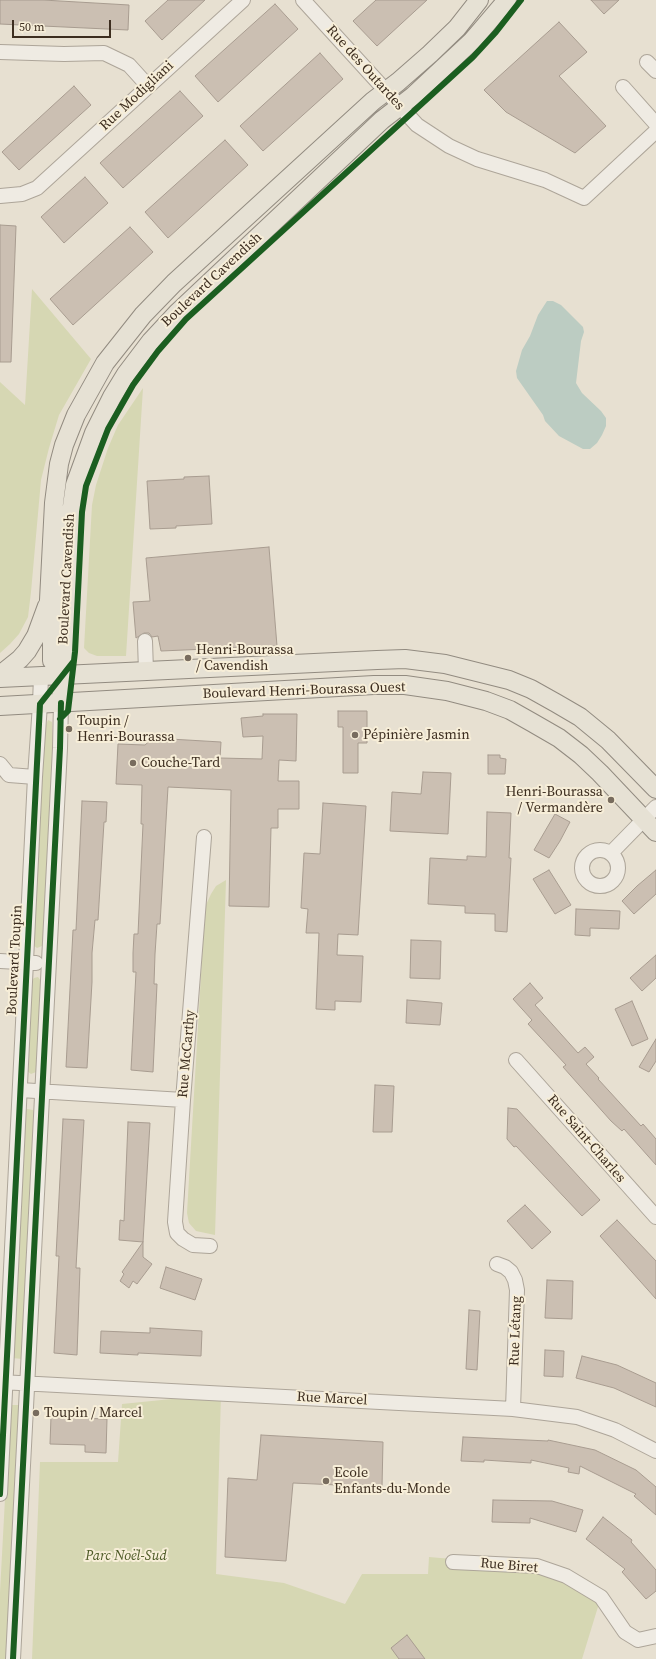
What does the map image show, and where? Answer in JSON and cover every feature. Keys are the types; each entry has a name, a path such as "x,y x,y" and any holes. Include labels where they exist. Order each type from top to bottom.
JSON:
{"main road":[{"name":"Boulevard Cavendish","path":"52,676 52,630 49,600 54,502 59,464 64,445 76,415 105,363 139,320 178,279 367,106 408,74 452,32 479,0"},
{"name":"Boulevard Cavendish","path":"52,676 73,495 82,462 94,433 119,385 146,347 172,318 260,236 312,184 382,120 413,96 472,41 507,0"},
{"path":"0,675 20,659 32,643 49,600"},
{"name":"Boulevard Henri-Bourassa Ouest","path":"0,678 377,660 420,661 457,666 483,672 519,684 545,696 568,710 608,740 656,789"},
{"path":"52,676 61,703"},
{"name":"Boulevard Henri-Bourassa Ouest","path":"0,706 374,685 411,686 447,691 497,705 520,715 552,734 581,755 652,820"}],"street":[{"name":"Rue Modigliani","path":"0,196 17,195 30,192 48,178 243,0"},
{"name":"Rue des Outardes","path":"303,0 416,124 427,133 455,149 478,159 545,180 584,198 656,131"},
{"path":"0,52 64,54 104,53 129,65 148,86"},
{"path":"623,87 656,124"},
{"path":"149,643 150,671"},
{"name":"Boulevard Toupin","path":"0,1494 3,1382 27,962 35,777 40,704 52,676"},
{"path":"13,1659 41,1092 60,748 61,703"},
{"path":"0,764 4,777 35,777"},
{"path":"611,853 652,820"},
{"name":"Rue McCarthy","path":"204,837 183,1100 176,1233 183,1240 193,1245 210,1246"},
{"path":"0,961 48,964"},
{"name":"Rue Saint-Charles","path":"516,1060 656,1217"},
{"path":"20,1090 183,1100"},
{"name":"Rue Létang","path":"497,1264 505,1267 511,1272 515,1280 517,1290 513,1409"},
{"name":"Rue Marcel","path":"3,1382 513,1409 576,1416 615,1430 656,1451"},
{"name":"Rue Biret","path":"453,1562 537,1566 566,1576 601,1597 625,1632 638,1640 656,1636"}],"green space":[{"path":"32,289 91,359 59,415 41,480 28,617 19,634 0,653 0,382 25,405"},
{"path":"143,388 126,656 97,656 89,653 84,648 92,505 96,485 108,448 118,425"},
{"path":"48,720 52,722 53,754 43,943 42,946 37,948 33,945 44,741"},
{"path":"226,880 215,1235 196,1231 189,1223 187,1213 205,907 216,886"},
{"path":"38,977 41,981 37,1070 31,1074 27,1071 31,982 34,978"},
{"path":"27,1109 35,1112 23,1359 12,1358 25,1111"},
{"name":"Parc Noël-Sud","path":"221,1394 216,1574 284,1583 345,1604 362,1574 428,1574 429,1557 533,1566 601,1597 582,1659 32,1659 40,1462 118,1462 122,1404"},
{"path":"10,1405 21,1405 8,1659 0,1659 0,1592"}],"shaded area":[{"path":"547,301 553,301 561,305 583,327 584,332 581,341 576,383 582,393 601,411 606,418 606,426 602,435 597,443 590,449 583,449 559,436 545,421 543,415 517,378 516,371 522,350 530,336 538,315"}],"building":[{"path":"0,0 43,0 129,5 128,30 0,24"},
{"path":"168,0 205,0 162,40 145,21"},
{"path":"376,0 427,0 377,46 353,21"},
{"path":"591,0 619,0 604,14"},
{"path":"275,4 298,29 218,102 195,76"},
{"path":"559,22 587,52 559,76 606,126 575,153 506,112 484,90"},
{"path":"320,53 343,79 263,151 240,126"},
{"path":"74,86 91,105 19,170 2,152"},
{"path":"180,91 203,116 123,188 100,163"},
{"path":"225,140 248,165 168,238 145,212"},
{"path":"85,177 108,203 64,243 41,217"},
{"path":"0,225 16,226 11,362 0,362"},
{"path":"130,227 153,252 73,325 50,299"},
{"path":"209,476 212,524 150,529 147,481"},
{"path":"269,547 277,646 161,651 158,636 152,637 149,633 144,633 136,638 133,602 150,601 146,558"},
{"name":"Pépinière Jasmin","path":"338,711 367,711 367,743 358,743 358,773 343,773 343,727 338,727"},
{"path":"263,714 297,714 296,761 279,760 278,781 299,781 299,809 278,809 278,828 271,828 269,907 229,906 231,790 168,787 160,924 157,924 155,954 154,984 157,984 153,1072 131,1070 136,972 133,972 133,953 134,934 138,934 143,824 141,824 142,785 116,784 118,744 145,745 153,738 221,742 220,758 262,759 263,736 243,737 241,718 263,716"},
{"path":"488,755 500,755 500,758 506,759 505,774 488,774"},
{"path":"423,772 451,773 448,834 390,831 392,792 421,794"},
{"path":"82,801 107,802 106,822 104,822 98,920 95,920 92,953 92,982 87,1068 66,1067 73,930 76,930"},
{"path":"323,803 366,806 358,935 338,934 337,955 363,956 361,1002 335,1001 335,1010 316,1009 319,933 306,933 308,909 301,908 304,853 320,854"},
{"path":"487,812 511,813 509,858 511,858 507,932 495,931 495,914 465,913 465,906 428,904 430,858 467,860 467,856 486,857"},
{"path":"555,814 570,822 549,858 534,850"},
{"path":"549,870 571,905 555,914 533,879"},
{"path":"656,870 656,894 634,914 622,901"},
{"path":"576,909 620,911 619,929 590,928 590,936 575,935"},
{"path":"411,940 441,941 440,979 410,978"},
{"path":"656,955 656,978 642,991 630,978"},
{"path":"530,983 543,998 535,1005 578,1053 585,1047 594,1057 586,1064 641,1126 643,1124 656,1139 656,1165 624,1129 622,1131 611,1121 563,1067 566,1065 528,1024 532,1020 513,999"},
{"path":"407,1000 442,1003 440,1025 406,1023"},
{"path":"632,1001 648,1039 632,1046 615,1009"},
{"path":"656,1039 656,1061 649,1072 639,1067"},
{"path":"375,1085 394,1086 392,1132 373,1132"},
{"path":"508,1108 517,1109 600,1200 582,1216 516,1146 514,1147 507,1139"},
{"path":"63,1119 84,1120 76,1268 80,1268 77,1355 54,1353 59,1256 56,1256"},
{"path":"128,1122 150,1123 143,1242 119,1240 120,1220 124,1221"},
{"path":"525,1205 551,1232 532,1249 507,1221"},
{"path":"617,1220 656,1261 656,1299 600,1236"},
{"path":"143,1242 143,1257 152,1264 137,1284 133,1281 129,1288 120,1281 124,1274 122,1272"},
{"path":"166,1267 202,1279 195,1300 160,1288"},
{"path":"547,1280 573,1281 572,1319 545,1318"},
{"path":"469,1310 480,1311 477,1370 466,1369"},
{"path":"150,1328 202,1331 201,1356 100,1353 101,1331 150,1333"},
{"path":"545,1350 564,1351 563,1377 544,1376"},
{"path":"582,1356 617,1365 656,1383 656,1407 614,1388 576,1378"},
{"path":"51,1417 107,1419 106,1453 85,1452 85,1445 50,1444"},
{"path":"261,1435 383,1442 382,1487 293,1483 286,1561 225,1557 228,1478 257,1480"},
{"path":"463,1437 548,1440 595,1450 636,1470 656,1487 656,1515 634,1496 636,1494 580,1466 579,1474 568,1472 569,1468 531,1460 531,1463 484,1460 484,1462 461,1461"},
{"path":"493,1500 552,1501 583,1510 576,1532 530,1518 530,1523 492,1522"},
{"path":"603,1517 632,1540 631,1542 656,1570 656,1591 646,1599 622,1572 625,1569 586,1539"},
{"path":"407,1635 425,1659 399,1659 391,1648"}],"cycle path":[{"path":"60,719 68,711 75,652 82,512 86,486 108,429 133,385 158,351 186,319 473,57 496,32 521,0"},
{"path":"0,1494 40,704 73,662"},
{"path":"13,1659 60,748 61,703"}],"place":[{"name":"Henri-Bourassa / Cavendish","path":"188,658"},
{"name":"Toupin / Henri-Bourassa","path":"69,729"},
{"name":"Pépinière Jasmin","path":"355,735"},
{"name":"Couche-Tard","path":"133,763"},
{"name":"Henri-Bourassa / Vermandère","path":"611,800"},
{"name":"Toupin / Marcel","path":"36,1413"},
{"name":"Ecole Enfants-du-Monde","path":"326,1481"}]}
